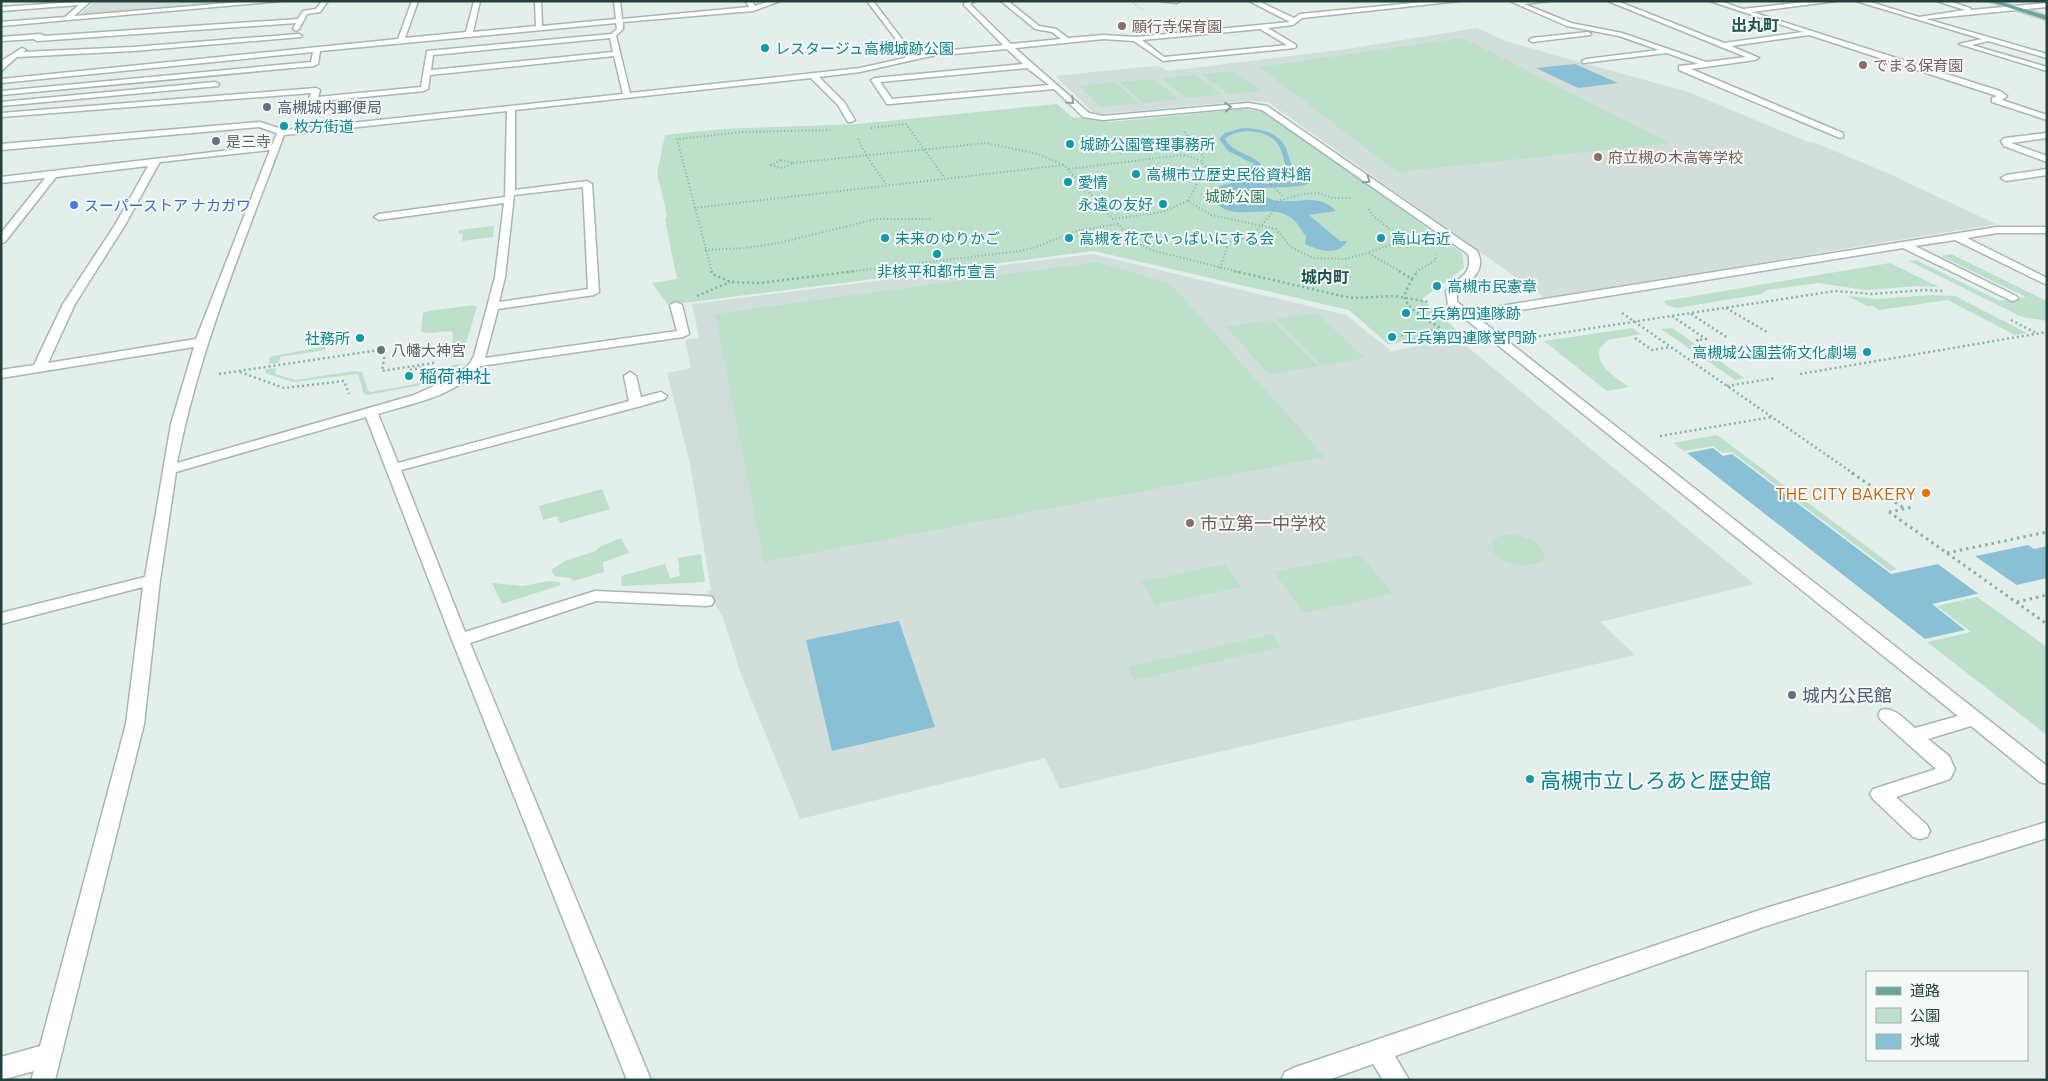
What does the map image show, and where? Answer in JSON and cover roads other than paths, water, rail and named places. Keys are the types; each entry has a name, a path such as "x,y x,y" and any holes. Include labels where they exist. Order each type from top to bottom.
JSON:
{"main road":[{"path":"1991,1 2047,18"}],"street":[{"path":"1,8 9,1"},
{"path":"1,24 278,1"},
{"path":"317,50 306,48 307,42 294,32 305,12 318,11 325,1"},
{"path":"400,41 415,1"},
{"path":"469,34 476,1"},
{"path":"538,1 539,28"},
{"path":"1,115 316,90 313,100 424,89 430,53 613,36 620,29 618,1"},
{"path":"749,1 753,9"},
{"path":"1,81 619,20 685,11 753,9 777,1"},
{"path":"870,1 908,51 909,58"},
{"path":"972,1 966,4 1029,66 1056,87 1086,115 1102,118 1248,105 1264,108 1473,253 1476,263 1473,274 1452,292 1452,303 2047,777"},
{"path":"1004,1 1037,28 1054,30 1067,40"},
{"path":"1163,1 1177,1"},
{"path":"1252,1 1294,21"},
{"path":"1,147 260,124 281,133 814,76 885,66 909,58 1009,46 1103,37 1136,39 1291,24 1300,16 1456,1"},
{"path":"1510,1 1547,1"},
{"path":"1611,1 1755,58 1682,68 1840,135"},
{"path":"1713,1 1810,34 1997,93 2003,96 1995,100 2047,118"},
{"path":"1743,11 1833,1"},
{"path":"1859,1 2047,56"},
{"path":"1940,1 1976,11"},
{"path":"1,8 87,2"},
{"path":"2,65 87,2"},
{"path":"1515,2 1569,25 1635,38 1706,64"},
{"path":"1918,18 2011,7 2047,5"},
{"path":"1,40 45,34 301,20"},
{"path":"1136,39 1163,59 1294,46 1261,27"},
{"path":"1532,40 1635,29"},
{"path":"1722,45 1810,34"},
{"path":"15,55 133,49 299,36"},
{"path":"613,36 627,96"},
{"path":"1992,40 1962,44 2047,69"},
{"path":"1586,61 1682,48"},
{"path":"128,56 133,49"},
{"path":"1,93 314,64 317,50"},
{"path":"427,74 618,54"},
{"path":"116,70 122,63"},
{"path":"1029,66 875,80 890,102 1056,87"},
{"path":"210,98 219,72"},
{"path":"814,76 842,104 851,120"},
{"path":"1,104 215,84"},
{"path":"168,470 364,414 438,390 469,373 479,360 500,277 509,196 511,108"},
{"path":"43,1080 135,724 152,580 168,470 190,379 202,342 281,133"},
{"path":"2047,135 2005,141 2007,144 2047,159"},
{"path":"1,180 275,147"},
{"path":"40,366 68,304 120,225 154,163"},
{"path":"2006,178 2047,172"},
{"path":"1,240 53,175"},
{"path":"379,217 587,184 594,292 494,306"},
{"path":"1467,315 1997,230 2047,230"},
{"path":"1957,237 2047,282"},
{"path":"1904,246 2012,298"},
{"path":"479,360 683,334 676,306"},
{"path":"1,374 40,366 202,342"},
{"path":"630,376 636,403"},
{"path":"394,468 661,396"},
{"path":"364,414 394,468 460,640 638,1080"},
{"path":"1,618 152,580"},
{"path":"460,640 595,596 706,601"},
{"path":"1887,715 1942,761 1945,772 1939,776 1880,794 1920,831"},
{"path":"1913,736 1973,719"},
{"path":"1293,1080 1763,918 2047,830"},
{"path":"1378,1050 1397,1080"},
{"path":"1,1069 49,1055"}],"water":[{"path":"1575,64 1618,83 1578,88 1536,68"},
{"path":"1245,179 1265,184 1298,181 1309,183 1299,186 1264,188 1257,191 1267,198 1277,201 1308,200 1327,204 1336,211 1309,215 1340,241 1347,241 1343,246 1334,251 1316,248 1305,244 1306,237 1296,222 1288,216 1269,212 1236,212 1226,210 1218,204 1212,195 1220,186"},
{"path":"1713,448 1723,456 1732,454 1891,574 2028,545 2034,549 2047,546 2047,578 1932,604 1965,630 1925,639 1687,453"},
{"path":"899,621 935,727 832,751 806,640"}],"waterway":[{"path":"1242,180 1241,177 1258,164 1253,160 1234,153 1226,146 1222,139 1227,134 1242,130 1259,131 1274,137 1283,148 1290,169 1300,179"}],"place":[{"name":"願行寺保育園","path":"1122,26"},
{"name":"レスタージュ高槻城跡公園","path":"765,48"},
{"name":"でまる保育園","path":"1863,65"},
{"name":"高槻城内郵便局","path":"267,107"},
{"name":"枚方街道","path":"284,126"},
{"name":"是三寺","path":"216,141"},
{"name":"城跡公園管理事務所","path":"1070,144"},
{"name":"府立槻の木高等学校","path":"1598,157"},
{"name":"高槻市立歴史民俗資料館","path":"1136,174"},
{"name":"愛情","path":"1068,182"},
{"name":"永遠の友好","path":"1163,204"},
{"name":"スーパーストア ナカガワ","path":"74,205"},
{"name":"未来のゆりかご","path":"885,238"},
{"name":"高槻を花でいっぱいにする会","path":"1069,238"},
{"name":"高山右近","path":"1381,238"},
{"name":"非核平和都市宣言","path":"937,254"},
{"name":"高槻市民憲章","path":"1437,286"},
{"name":"工兵第四連隊跡","path":"1406,313"},
{"name":"工兵第四連隊営門跡","path":"1392,337"},
{"name":"社務所","path":"360,338"},
{"name":"八幡大神宮","path":"381,350"},
{"name":"高槻城公園芸術文化劇場","path":"1867,352"},
{"name":"稲荷神社","path":"409,376"},
{"name":"THE CITY BAKERY","path":"1926,493"},
{"name":"市立第一中学校","path":"1190,523"},
{"name":"城内公民館","path":"1792,695"},
{"name":"高槻市立しろあと歴史館","path":"1530,779"}],"district":[{"name":"出丸町","path":"1755,24"},
{"name":"城内町","path":"1325,276"}],"park label":[{"name":"城跡公園","path":"1235,196"}]}
